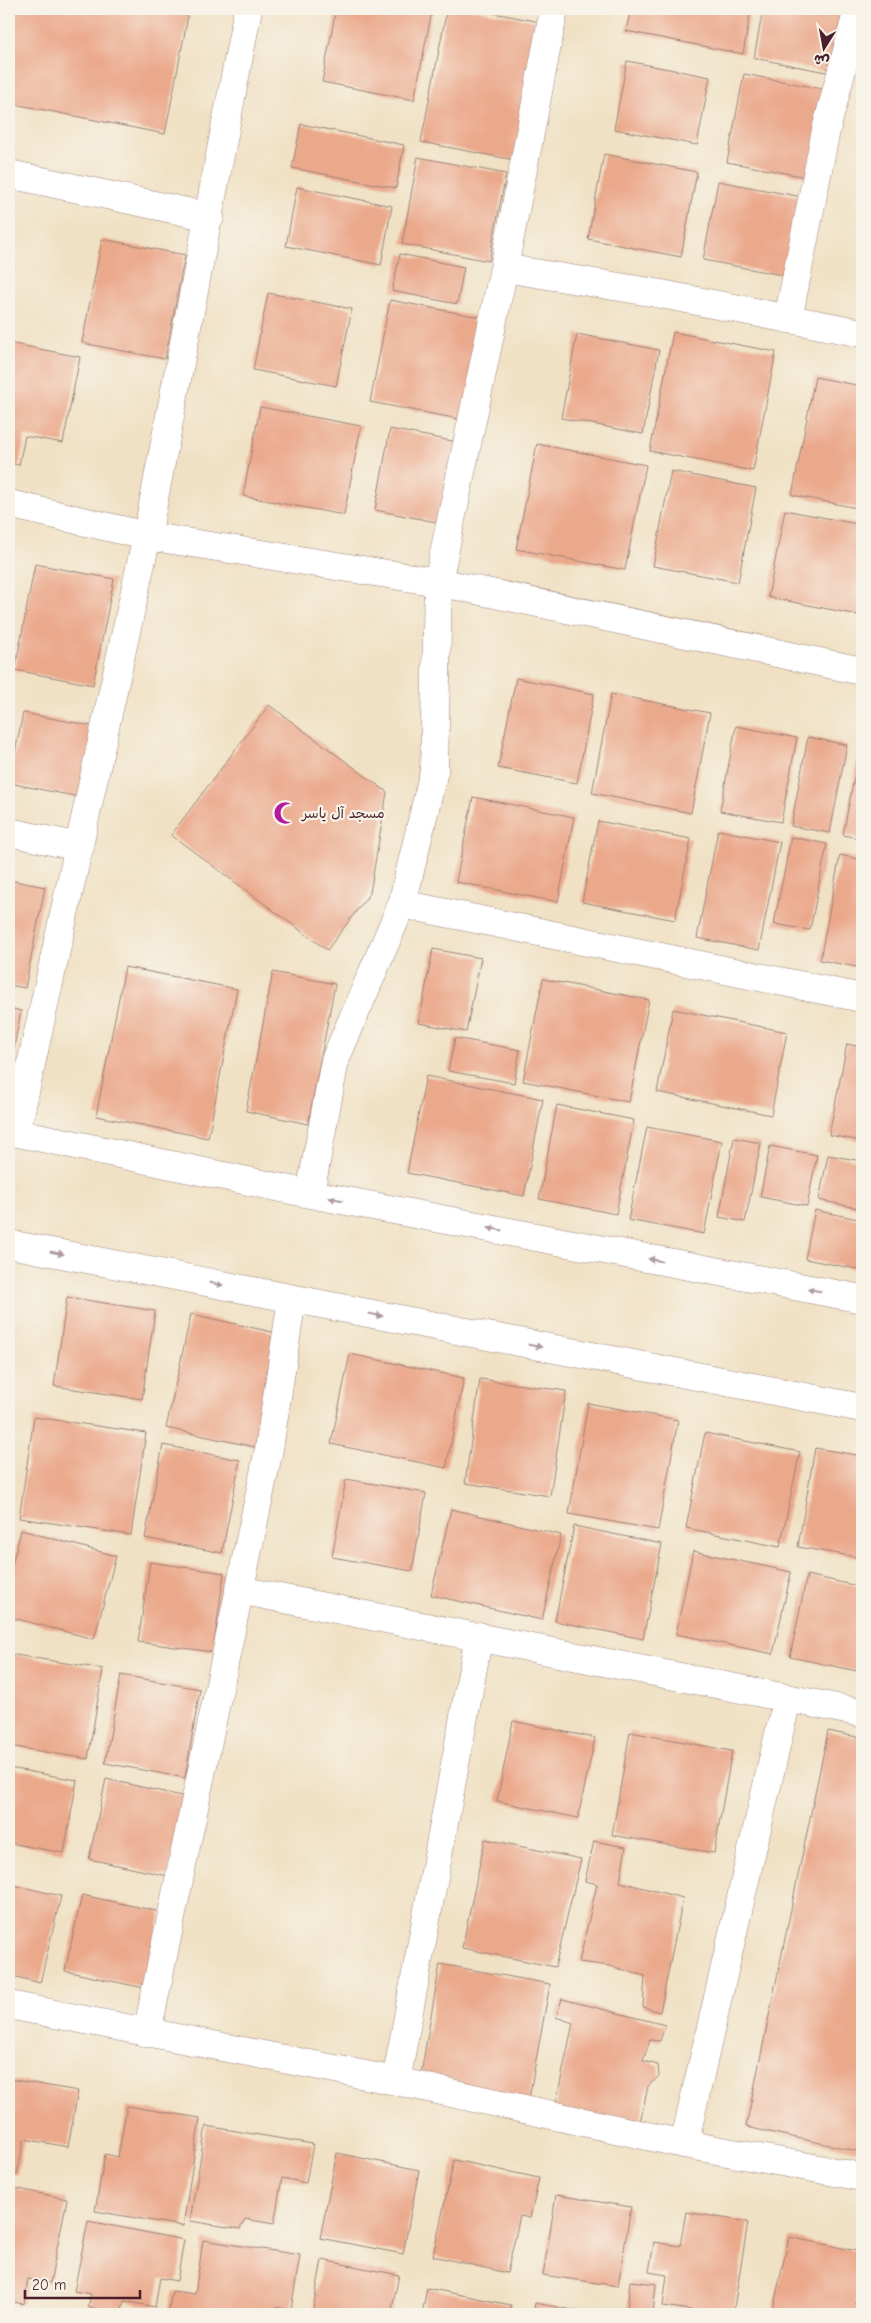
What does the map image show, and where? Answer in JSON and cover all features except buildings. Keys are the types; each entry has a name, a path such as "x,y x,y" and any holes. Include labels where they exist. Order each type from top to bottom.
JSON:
{"street":[{"path":"248,9 210,217 147,536 80,847 13,1132 310,1194 862,1300"},
{"path":"310,1194 335,1060 402,904 434,771 438,582 504,268 554,9"},
{"path":"788,319 826,130 858,9"},
{"path":"9,174 210,217"},
{"path":"504,268 656,293 862,333"},
{"path":"9,504 147,536 438,582 862,671"},
{"path":"9,832 80,847"},
{"path":"402,904 862,998"},
{"path":"9,1244 862,1408"},
{"path":"147,2032 269,1449 292,1299"},
{"path":"239,1590 862,1713"},
{"path":"396,2081 479,1636"},
{"path":"684,2144 787,1698"},
{"path":"9,2005 396,2081 684,2144 862,2177"}],"place":[{"name":"مسجد آل ياسر","path":"285,813"}]}
